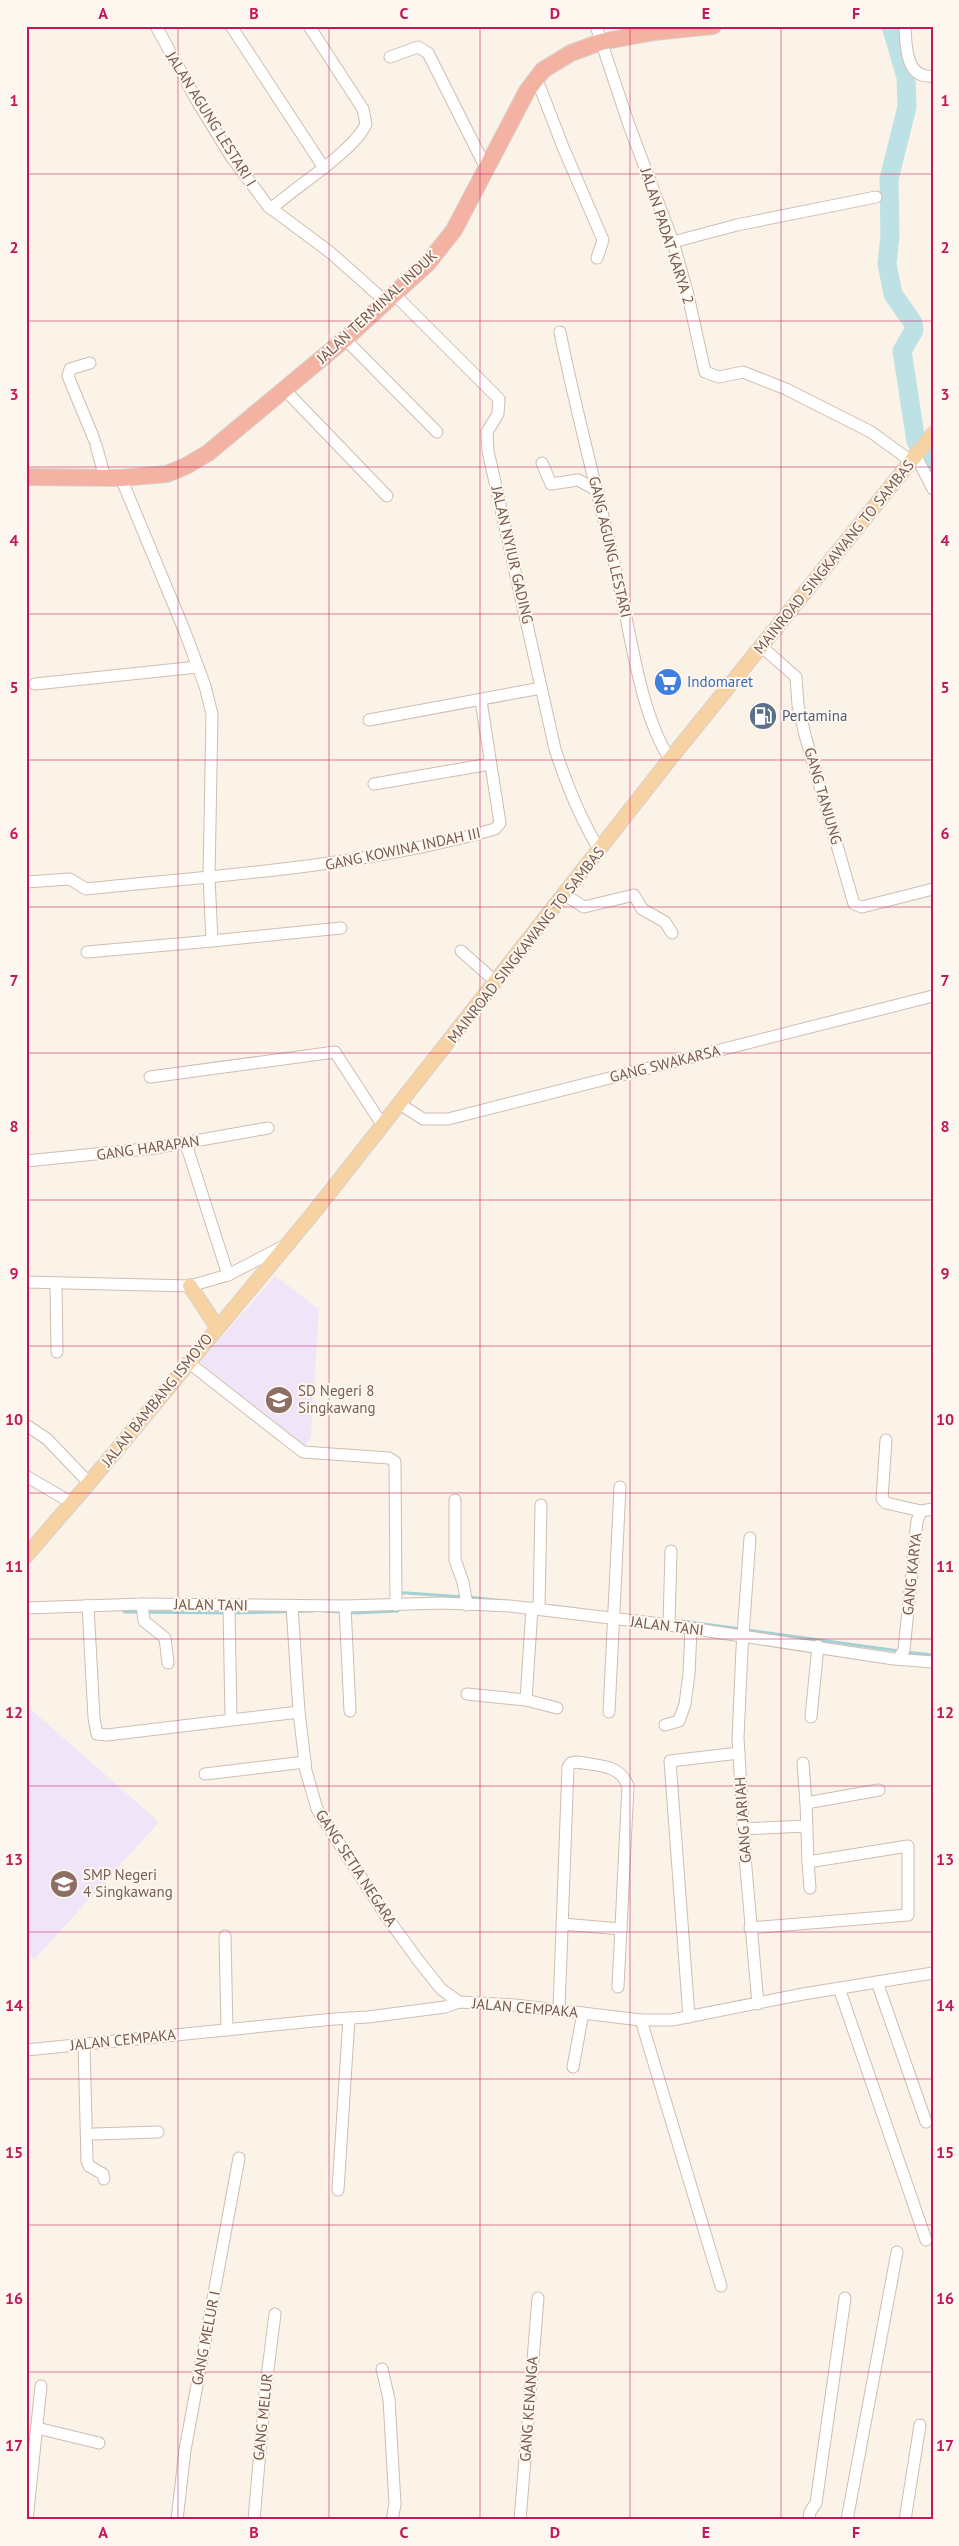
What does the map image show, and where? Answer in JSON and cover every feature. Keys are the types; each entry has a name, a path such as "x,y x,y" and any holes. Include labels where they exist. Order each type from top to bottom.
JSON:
{"highway":[{"name":"JALAN TERMINAL INDUK","path":"26,477 113,478 167,474 186,466 220,444 345,339 428,264 445,243 536,77 598,34 654,32 713,26"}],"main road":[{"name":"MAINROAD SINGKAWANG TO SAMBAS","path":"288,1244 383,1126 406,1109 496,982 568,897 600,850 670,759 933,434"},
{"name":"JALAN BAMBANG ISMOYO","path":"26,1556 89,1484 217,1327 288,1244"},
{"path":"190,1286 217,1327"}],"street":[{"name":"JALAN AGUNG LESTARI I","path":"156,26 230,155 271,209 390,299"},
{"path":"231,26 324,168"},
{"path":"271,209 324,168 360,133 366,124 366,118 358,101 310,26"},
{"path":"904,26 909,62 914,70 921,75 933,76"},
{"name":"JALAN PADAT KARYA 2","path":"598,34 672,242 687,291 705,372 719,377 743,372 786,389 917,454"},
{"path":"390,58 418,47 428,53 486,168"},
{"path":"536,77 563,148 603,240 597,258"},
{"path":"672,242 737,225 876,197"},
{"name":"JALAN NYIUR GADING","path":"390,299 499,399 500,408 487,432 486,441 541,688 562,771 586,826 600,850"},
{"name":"GANG AGUNG LESTARI","path":"560,332 573,395 598,491 644,692 662,746 670,759"},
{"path":"345,339 437,432"},
{"path":"90,363 68,372 95,442 198,667 212,714 209,877 212,941"},
{"path":"285,390 387,496"},
{"path":"917,454 933,489"},
{"path":"542,463 551,484 578,480 598,491"},
{"name":"GANG TANJUNG","path":"761,646 796,677 798,705 805,735 854,904 862,907 933,889"},
{"path":"30,684 198,667"},
{"path":"369,720 481,701 541,688"},
{"name":"GANG KOWINA INDAH III","path":"26,882 70,879 86,889 333,864 495,829 500,823 481,701"},
{"path":"374,784 490,764"},
{"path":"568,897 581,907 634,895 642,909 665,922 672,934"},
{"path":"87,952 341,928"},
{"path":"461,951 496,982"},
{"name":"GANG SWAKARSA","path":"406,1109 429,1120 448,1119 933,996"},
{"path":"150,1077 335,1052 383,1126"},
{"name":"GANG HARAPAN","path":"26,1161 186,1144 268,1128"},
{"path":"186,1144 228,1274"},
{"name":"MAINROAD SINGKAWANG TO SAMBAS","path":"26,1282 190,1286 228,1274 288,1244"},
{"path":"56,1283 57,1352"},
{"path":"188,1362 303,1452 389,1458 395,1462 397,1601"},
{"path":"26,1425 47,1439 89,1484"},
{"path":"886,1440 882,1499 886,1503 927,1510"},
{"path":"26,1476 72,1503"},
{"path":"609,1712 620,1487"},
{"path":"455,1500 455,1560 463,1582 468,1605"},
{"path":"526,1700 536,1609 541,1505"},
{"name":"GANG KARYA","path":"900,1654 917,1521 927,1510"},
{"name":"GANG JARIAH","path":"750,1538 743,1631 739,1753 750,1928 758,2004"},
{"path":"669,1622 671,1551"},
{"name":"JALAN TANI","path":"26,1608 88,1605 142,1610 292,1613 397,1601 615,1613 669,1622 691,1629 743,1631 818,1646 900,1654 933,1662"},
{"path":"88,1605 94,1718 97,1734 106,1735 299,1712"},
{"path":"345,1606 350,1711"},
{"path":"142,1610 148,1627 164,1636 168,1663"},
{"path":"229,1613 231,1719"},
{"name":"GANG SETIA NEGARA","path":"292,1613 299,1712 305,1762 317,1809 351,1863 429,1975 441,1989 459,2002"},
{"path":"665,1725 679,1721 685,1704 691,1629"},
{"path":"811,1717 818,1646"},
{"path":"467,1694 526,1700 557,1708"},
{"path":"689,2017 670,1761 739,1753"},
{"path":"205,1774 305,1762"},
{"path":"559,2009 568,1767 571,1763 577,1762 618,1771 624,1776 628,1786 618,1987"},
{"path":"803,1763 810,1888"},
{"path":"806,1803 879,1790"},
{"path":"743,1829 807,1826"},
{"path":"750,1928 908,1915 908,1846 808,1862"},
{"path":"562,1924 621,1929"},
{"path":"225,1936 227,2024"},
{"name":"JALAN CEMPAKA","path":"26,2050 227,2024 349,2018 445,2007 459,2002 559,2009 583,2014 641,2020 672,2020 839,1988 933,1973"},
{"path":"877,1982 926,2122"},
{"path":"839,1988 926,2240"},
{"path":"573,2068 583,2014"},
{"path":"338,2190 349,2018"},
{"path":"641,2020 721,2286"},
{"path":"84,2044 87,2161 89,2166 103,2174 104,2179"},
{"path":"94,2134 158,2132"},
{"name":"GANG MELUR I","path":"177,2520 185,2450 239,2158"},
{"path":"847,2520 897,2252"},
{"name":"GANG KENANGA","path":"520,2520 538,2298"},
{"path":"808,2520 816,2502 845,2298"},
{"name":"GANG MELUR","path":"254,2520 263,2410 275,2314"},
{"path":"382,2369 389,2399 395,2504 392,2520"},
{"path":"27,2520 41,2386"},
{"path":"905,2520 920,2425"},
{"path":"37,2428 99,2443"}],"shaded area":[{"name":"SD Negeri 8 Singkawang","path":"275,1276 319,1309 311,1437 303,1450 200,1362"},
{"name":"SMP Negeri 4 Singkawang","path":"26,1705 159,1822 34,1960 26,1947"}],"waterway":[{"path":"891,26 906,77 907,107 889,179 890,236 887,264 893,294 913,323 914,330 902,351 916,441 933,476"},
{"path":"399,1597 402,1593 463,1597"},
{"path":"469,1597 513,1602"},
{"path":"324,1611 356,1613 398,1611 398,1606"},
{"path":"553,1606 577,1609"},
{"path":"232,1613 313,1611"},
{"path":"124,1612 226,1613"},
{"path":"682,1621 741,1629"},
{"path":"747,1630 899,1651"},
{"path":"905,1652 933,1655"}],"place":[{"name":"Indomaret","path":"668,682"},
{"name":"Pertamina","path":"763,716"},
{"name":"SD Negeri 8 Singkawang","path":"279,1400"},
{"name":"SMP Negeri 4 Singkawang","path":"64,1884"}]}
